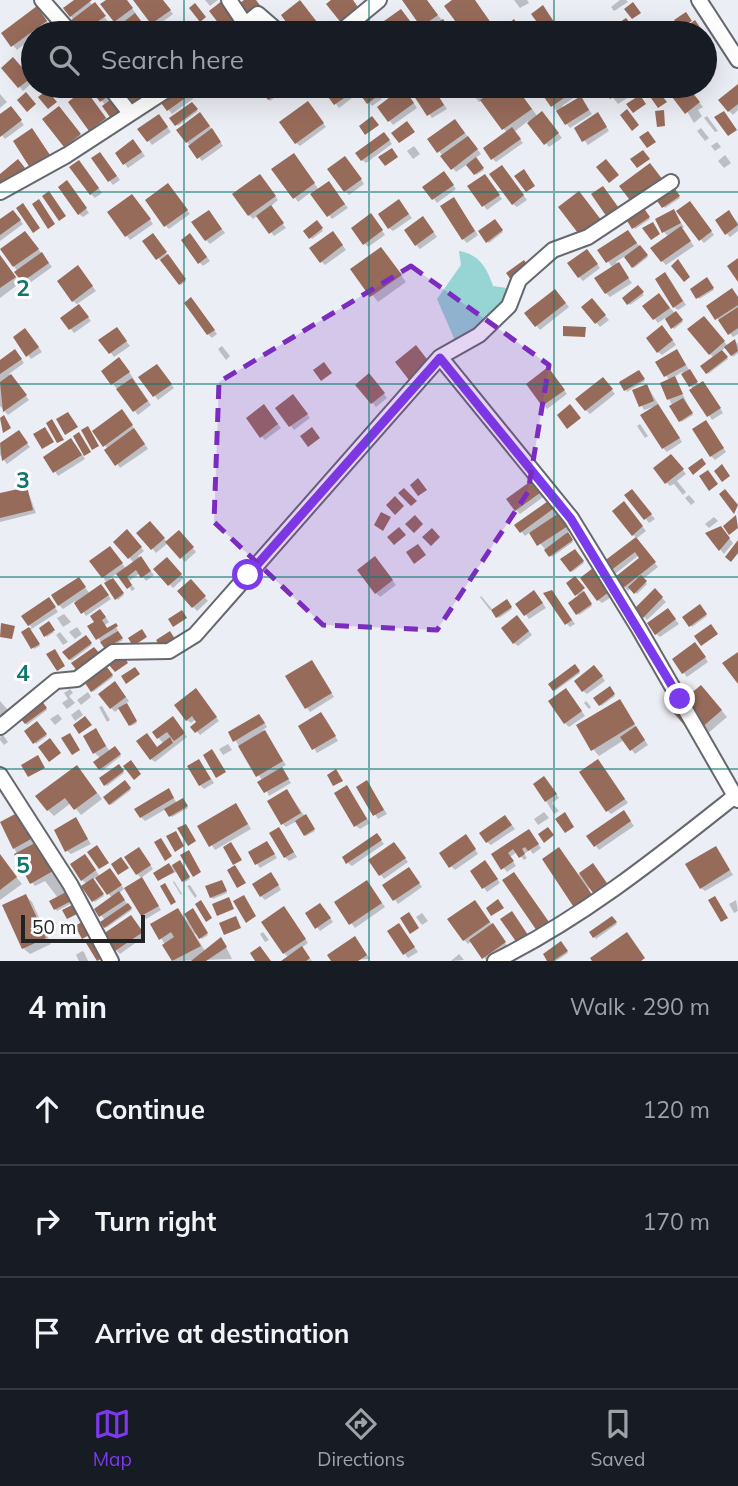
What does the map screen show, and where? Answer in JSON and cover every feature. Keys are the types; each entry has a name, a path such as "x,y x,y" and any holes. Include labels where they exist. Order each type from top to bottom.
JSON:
{"street":[{"path":"42,0 60,21"},
{"path":"229,0 237,21"},
{"path":"354,21 379,0"},
{"path":"699,0 713,21"},
{"path":"250,21 258,15 265,21"},
{"path":"717,28 738,60"},
{"path":"118,98 129,112"},
{"path":"0,192 67,155 153,98"},
{"path":"0,727 56,681 77,679 113,652 169,651 195,635 440,358 479,335 509,306 519,280 553,250 588,236 671,182"},
{"path":"440,358 571,519 638,627 737,798 617,890 531,943 495,961"},
{"path":"0,775 70,884 111,961"}],"highlighted area":[{"path":"411,266 549,365 528,492 437,630 323,625 214,522 219,382"}],"water":[{"path":"459,251 472,255 481,263 493,286 513,289 491,320 456,343 437,299 461,265"}],"building":[{"path":"74,0 92,0 70,17 63,8"},
{"path":"106,0 127,0 133,8 113,21 100,4"},
{"path":"133,0 163,0 171,10 155,21 149,21"},
{"path":"223,0 238,18 234,21 217,21 209,11"},
{"path":"244,0 256,0 262,8 250,17 240,3"},
{"path":"300,0 316,21 285,21 281,15"},
{"path":"331,0 353,0 360,10 346,21 340,21 326,4"},
{"path":"402,0 427,0 438,15 430,21 417,21"},
{"path":"452,0 475,0 490,21 455,21 444,6"},
{"path":"95,2 106,16 98,21 70,21"},
{"path":"633,2 641,13 632,19 624,9"},
{"path":"195,3 206,17 199,21 189,8"},
{"path":"543,5 553,21 536,21 531,14"},
{"path":"37,6 47,21 21,21 21,40 11,47 1,33"},
{"path":"401,9 410,21 384,21"},
{"path":"686,12 692,21 675,21"},
{"path":"135,13 141,21 125,21"},
{"path":"13,57 21,66 21,86 18,88 1,68"},
{"path":"738,84 738,104 728,112 718,100"},
{"path":"21,96 31,98 36,104 27,112 17,100"},
{"path":"39,98 54,98 57,102 48,109"},
{"path":"73,98 92,98 106,118 89,131 68,102"},
{"path":"113,98 122,112 112,120 102,106"},
{"path":"124,98 141,100 130,107"},
{"path":"168,98 185,98 167,111 161,103"},
{"path":"329,98 344,98 334,105"},
{"path":"363,98 375,98 367,104"},
{"path":"389,98 411,98 414,103 388,122 377,107"},
{"path":"415,98 440,98 444,105 427,116"},
{"path":"524,98 532,109 502,130 480,100"},
{"path":"545,98 564,98 551,107"},
{"path":"578,98 582,98 589,110 565,125 556,111"},
{"path":"635,98 642,98 646,104 633,113 626,104"},
{"path":"651,98 664,98 667,102 658,108"},
{"path":"673,98 697,98 700,102 685,114"},
{"path":"308,101 324,123 295,144 279,122"},
{"path":"192,102 198,109 175,126 169,118"},
{"path":"11,106 22,120 0,137 0,114"},
{"path":"59,106 81,134 64,147 42,119"},
{"path":"627,109 639,125 632,131 620,115"},
{"path":"664,110 665,126 657,127 655,111"},
{"path":"542,111 559,133 544,145 527,123"},
{"path":"724,111 737,130 728,136 714,117"},
{"path":"200,112 210,126 186,143 176,130"},
{"path":"598,112 607,127 582,142 574,128"},
{"path":"159,114 168,127 147,142 137,129"},
{"path":"372,116 379,125 365,135 359,126"},
{"path":"455,119 465,133 437,153 427,139"},
{"path":"407,121 415,132 399,143 391,133"},
{"path":"512,127 521,139 491,160 483,148"},
{"path":"32,128 52,158 32,171 13,141"},
{"path":"212,128 221,142 197,159 188,146"},
{"path":"648,131 656,142 647,148 639,137"},
{"path":"384,132 390,140 361,161 355,153"},
{"path":"468,136 478,149 451,170 440,156"},
{"path":"133,139 142,152 123,165 115,153"},
{"path":"392,148 398,157 385,166 378,157"},
{"path":"643,150 650,159 637,168 630,159"},
{"path":"100,152 117,176 108,182 91,158"},
{"path":"294,153 315,183 293,199 271,169"},
{"path":"345,156 362,179 344,192 327,169"},
{"path":"476,157 484,168 474,175 466,165"},
{"path":"18,159 25,168 0,188 0,174"},
{"path":"606,159 619,175 609,183 596,167"},
{"path":"79,160 99,188 90,195 69,167"},
{"path":"650,163 663,180 632,203 619,186"},
{"path":"502,165 524,195 512,205 489,174"},
{"path":"524,169 535,186 526,192 514,176"},
{"path":"444,171 454,185 432,200 422,187"},
{"path":"260,174 276,196 248,216 232,194"},
{"path":"485,174 500,195 482,207 467,186"},
{"path":"67,180 87,208 78,215 58,187"},
{"path":"329,181 345,204 327,217 310,194"},
{"path":"168,183 188,210 164,227 145,200"},
{"path":"603,186 621,211 609,220 591,194"},
{"path":"673,186 680,196 662,208 655,198"},
{"path":"49,191 66,216 59,221 42,196"},
{"path":"579,191 602,221 581,237 558,207"},
{"path":"132,194 151,219 125,237 107,212"},
{"path":"454,197 475,231 462,240 440,206"},
{"path":"39,199 55,224 48,229 32,204"},
{"path":"399,199 409,214 388,229 378,214"},
{"path":"690,201 712,231 699,241 676,211"},
{"path":"23,203 40,228 33,233 16,208"},
{"path":"271,205 284,223 269,234 256,216"},
{"path":"643,207 650,217 632,229 626,219"},
{"path":"674,209 681,223 662,233 655,219"},
{"path":"13,210 21,220 0,235 0,219"},
{"path":"209,210 222,229 205,241 191,222"},
{"path":"729,210 738,225 725,235 715,220"},
{"path":"371,213 383,230 363,245 351,228"},
{"path":"423,216 434,232 415,246 404,230"},
{"path":"495,219 503,230 486,243 478,231"},
{"path":"317,220 323,228 309,239 303,231"},
{"path":"653,222 660,234 651,240 642,228"},
{"path":"681,226 691,241 661,262 650,248"},
{"path":"628,230 637,243 606,263 597,250"},
{"path":"25,231 39,249 13,267 0,249"},
{"path":"333,231 343,245 320,263 309,248"},
{"path":"153,233 167,252 156,260 142,241"},
{"path":"190,233 207,257 198,264 181,240"},
{"path":"640,245 648,255 632,268 624,257"},
{"path":"381,247 402,275 370,297 350,269"},
{"path":"587,249 598,264 578,278 567,263"},
{"path":"42,252 49,263 22,282 14,272"},
{"path":"168,254 186,279 179,285 160,260"},
{"path":"0,255 16,277 0,288"},
{"path":"738,258 738,282 727,266"},
{"path":"678,259 690,277 684,282 671,266"},
{"path":"524,260 529,267 511,280 506,273"},
{"path":"619,262 629,278 605,294 594,278"},
{"path":"78,265 93,286 72,302 57,281"},
{"path":"665,272 683,301 673,308 655,279"},
{"path":"707,277 714,288 696,299 690,289"},
{"path":"638,285 644,292 627,305 622,298"},
{"path":"732,288 738,297 738,305 715,320 706,306"},
{"path":"555,289 566,303 535,327 524,313"},
{"path":"659,293 670,308 653,320 642,306"},
{"path":"191,297 215,330 207,335 184,303"},
{"path":"592,298 606,315 595,324 581,307"},
{"path":"79,304 89,317 69,330 60,318"},
{"path":"738,307 738,328 728,335 718,320"},
{"path":"676,311 683,320 671,329 665,319"},
{"path":"704,316 725,341 709,355 687,329"},
{"path":"662,325 673,340 657,353 646,338"},
{"path":"563,326 586,327 585,337 563,336"},
{"path":"117,327 127,341 109,354 98,340"},
{"path":"25,328 39,347 26,357 13,337"},
{"path":"735,339 738,351 731,356 724,347"},
{"path":"416,345 430,363 409,380 395,362"},
{"path":"15,349 22,359 0,374 0,360"},
{"path":"677,349 686,365 664,377 655,362"},
{"path":"722,350 728,357 706,374 700,366"},
{"path":"119,357 130,372 111,385 101,371"},
{"path":"324,362 332,373 321,381 313,370"},
{"path":"157,364 172,384 153,397 138,377"},
{"path":"548,367 565,390 542,406 526,384"},
{"path":"690,369 698,382 689,387 681,374"},
{"path":"639,370 645,379 624,391 619,382"},
{"path":"369,373 385,393 371,404 355,385"},
{"path":"11,374 27,395 3,412 0,382"},
{"path":"675,376 683,394 667,400 660,383"},
{"path":"603,377 613,389 585,411 575,399"},
{"path":"132,378 148,401 133,412 116,389"},
{"path":"703,381 721,408 707,417 689,390"},
{"path":"647,384 654,401 639,407 632,390"},
{"path":"293,394 308,414 289,427 275,408"},
{"path":"683,398 693,413 679,422 669,406"},
{"path":"264,404 278,424 260,438 246,418"},
{"path":"570,404 581,418 567,429 557,415"},
{"path":"658,404 680,438 662,449 640,415"},
{"path":"122,409 133,425 103,447 92,431"},
{"path":"68,412 78,427 65,435 56,419"},
{"path":"4,415 11,428 3,433 0,418"},
{"path":"52,419 64,440 57,443 46,423"},
{"path":"706,420 724,448 710,457 692,429"},
{"path":"88,426 99,446 92,450 81,430"},
{"path":"45,427 54,442 42,449 33,434"},
{"path":"312,427 320,438 308,447 300,436"},
{"path":"134,428 145,444 115,466 104,450"},
{"path":"19,430 28,443 2,461 0,443"},
{"path":"79,432 91,452 84,456 73,436"},
{"path":"71,438 82,455 53,473 43,457"},
{"path":"671,454 684,469 665,484 653,468"},
{"path":"702,458 706,464 693,475 688,468"},
{"path":"722,464 730,476 722,482 714,471"},
{"path":"708,470 718,484 709,491 699,476"},
{"path":"418,478 427,490 418,496 410,485"},
{"path":"535,478 544,490 515,511 506,499"},
{"path":"27,487 33,510 0,518 0,493"},
{"path":"404,488 417,501 411,506 398,493"},
{"path":"632,489 652,514 644,520 624,495"},
{"path":"725,489 738,505 734,514 719,494"},
{"path":"395,496 404,506 395,515 386,505"},
{"path":"551,499 557,506 520,533 514,525"},
{"path":"624,501 643,526 632,536 612,511"},
{"path":"562,511 571,524 537,546 529,533"},
{"path":"381,512 391,517 383,531 374,525"},
{"path":"415,515 423,524 414,533 405,524"},
{"path":"736,515 738,528 729,535 723,526"},
{"path":"150,521 165,538 151,550 136,533"},
{"path":"721,526 730,538 719,551 705,533"},
{"path":"399,527 406,535 394,545 387,537"},
{"path":"432,528 440,537 431,546 422,537"},
{"path":"127,529 142,547 128,559 113,542"},
{"path":"179,530 194,547 180,559 165,542"},
{"path":"568,532 573,540 549,557 544,550"},
{"path":"636,537 656,562 623,588 615,577 639,558 635,552 610,571 603,562"},
{"path":"738,540 738,553 731,562 725,557"},
{"path":"418,544 426,555 414,564 406,552"},
{"path":"110,546 123,563 102,578 89,561"},
{"path":"575,549 584,561 570,572 560,559"},
{"path":"141,556 151,571 141,578 136,570 127,577 132,585 127,589 116,574"},
{"path":"375,556 393,580 375,594 357,570"},
{"path":"167,557 182,574 168,586 153,569"},
{"path":"593,568 610,591 597,601 580,578"},
{"path":"641,575 647,581 634,594 628,587"},
{"path":"575,576 585,588 575,596 566,583"},
{"path":"79,577 86,587 58,606 51,595"},
{"path":"113,578 124,593 115,600 104,583"},
{"path":"191,579 206,596 192,608 177,591"},
{"path":"101,584 109,595 81,614 74,603"},
{"path":"655,588 663,597 643,618 634,609"},
{"path":"534,590 543,603 524,616 515,604"},
{"path":"552,590 572,620 565,625 543,593"},
{"path":"584,591 592,604 576,615 568,603"},
{"path":"49,597 56,607 28,626 21,616"},
{"path":"507,599 512,607 496,618 491,610"},
{"path":"700,604 707,614 689,627 682,617"},
{"path":"668,608 676,619 655,635 647,623"},
{"path":"100,609 106,617 102,620 107,628 116,623 118,626 96,640 87,626 94,622 90,616"},
{"path":"182,610 187,618 173,627 168,619"},
{"path":"517,615 529,631 513,644 501,628"},
{"path":"49,621 55,630 44,637 39,628"},
{"path":"1,623 15,626 12,639 0,637"},
{"path":"711,624 718,634 701,646 694,636"},
{"path":"29,627 40,644 31,649 21,632"},
{"path":"142,629 147,637 133,646 128,638"},
{"path":"118,631 123,638 105,649 100,642"},
{"path":"170,631 175,639 161,648 156,640"},
{"path":"86,635 92,643 69,660 62,652"},
{"path":"695,642 706,657 682,674 672,659"},
{"path":"94,647 101,655 78,672 71,663"},
{"path":"55,649 65,666 57,671 46,654"},
{"path":"738,652 738,684 722,663"},
{"path":"123,655 128,663 115,672 109,665"},
{"path":"312,660 332,693 305,709 285,676"},
{"path":"575,664 580,671 553,691 548,684"},
{"path":"594,665 603,676 582,692 574,681"},
{"path":"107,667 113,675 91,692 85,683"},
{"path":"135,667 140,674 126,684 121,676"},
{"path":"115,681 126,697 110,709 98,694"},
{"path":"701,685 722,710 693,735 671,710"},
{"path":"610,686 615,694 599,706 593,698"},
{"path":"196,688 217,717 195,733 190,727 196,722 192,716 186,721 174,705"},
{"path":"566,688 582,711 564,724 548,701"},
{"path":"620,699 635,724 591,751 576,725"},
{"path":"42,701 47,708 25,724 20,718"},
{"path":"127,703 137,721 129,726 118,708"},
{"path":"321,712 336,736 312,750 298,726"},
{"path":"259,714 265,723 233,742 228,732"},
{"path":"85,716 92,725 79,734 73,725"},
{"path":"173,716 185,733 174,741 167,732 157,739 152,732"},
{"path":"37,721 47,734 33,744 24,731"},
{"path":"636,726 645,740 630,751 620,737"},
{"path":"96,728 106,746 93,754 83,736"},
{"path":"265,730 283,761 256,777 238,746"},
{"path":"70,733 80,750 72,755 61,738"},
{"path":"147,733 157,747 170,737 173,743 150,760 136,741"},
{"path":"50,738 61,753 49,762 38,747"},
{"path":"115,746 121,754 99,770 93,762"},
{"path":"212,749 226,772 216,778 203,755"},
{"path":"38,755 45,768 28,777 21,765"},
{"path":"199,759 211,779 199,786 187,766"},
{"path":"598,759 625,799 606,812 579,772"},
{"path":"131,760 141,774 134,780 123,766"},
{"path":"119,764 124,771 104,786 99,778"},
{"path":"77,765 97,793 74,810 65,798 47,811 35,796"},
{"path":"282,767 289,779 264,793 257,782"},
{"path":"336,769 343,781 333,786 327,775"},
{"path":"544,776 557,794 545,802 533,784"},
{"path":"125,780 131,788 109,805 103,797"},
{"path":"367,780 384,810 373,816 356,787"},
{"path":"347,785 367,819 354,827 334,793"},
{"path":"169,788 174,798 140,818 134,809"},
{"path":"287,789 301,813 281,825 267,801"},
{"path":"183,798 188,806 169,817 164,809"},
{"path":"236,803 248,824 209,847 197,826"},
{"path":"624,810 631,821 594,847 586,836"},
{"path":"565,812 574,827 565,833 555,819"},
{"path":"17,813 31,839 13,849 0,822"},
{"path":"306,814 315,829 304,836 295,821"},
{"path":"505,815 512,825 486,843 479,833"},
{"path":"76,817 88,839 65,852 54,830"},
{"path":"186,824 196,841 188,846 177,828"},
{"path":"279,827 294,852 284,858 269,833"},
{"path":"548,827 554,835 544,843 538,834"},
{"path":"529,829 539,844 528,851 525,847 522,849 525,854 519,858 513,849 508,853 514,861 501,870 491,854"},
{"path":"176,831 184,846 175,852 166,836"},
{"path":"377,833 382,840 346,864 342,857"},
{"path":"466,834 476,849 449,868 439,853"},
{"path":"161,838 172,856 165,861 154,842"},
{"path":"267,841 275,854 255,865 248,852"},
{"path":"37,842 53,871 30,884 14,854"},
{"path":"231,842 242,860 233,865 223,847"},
{"path":"394,842 406,858 379,876 368,860"},
{"path":"97,845 109,863 99,869 87,852"},
{"path":"716,846 730,870 700,889 685,864"},
{"path":"139,847 151,865 136,875 124,857"},
{"path":"559,847 593,896 575,909 542,859"},
{"path":"189,850 201,872 193,877 180,855"},
{"path":"0,854 17,877 0,890"},
{"path":"85,854 96,870 81,881 70,864"},
{"path":"121,857 129,868 118,875 111,864"},
{"path":"180,860 190,877 182,882 172,865"},
{"path":"485,860 498,879 482,889 470,871"},
{"path":"169,863 174,872 158,881 153,873"},
{"path":"593,863 609,886 595,896 579,873"},
{"path":"235,865 246,883 237,888 227,870"},
{"path":"409,867 420,883 393,901 382,885"},
{"path":"110,868 122,885 107,895 95,878"},
{"path":"271,872 279,885 260,897 252,884"},
{"path":"514,872 549,922 537,931 502,880"},
{"path":"142,877 159,906 141,916 124,888"},
{"path":"93,878 104,894 92,902 81,886"},
{"path":"222,880 227,891 210,898 205,886"},
{"path":"367,880 382,903 349,925 334,902"},
{"path":"165,883 176,902 171,905 160,886"},
{"path":"68,891 73,900 54,910 49,901"},
{"path":"119,891 125,900 99,917 94,909"},
{"path":"26,894 46,938 22,949 2,905"},
{"path":"244,895 256,916 246,923 233,901"},
{"path":"715,896 728,918 721,922 708,900"},
{"path":"229,897 234,909 217,916 212,904"},
{"path":"498,899 504,908 491,916 486,908"},
{"path":"201,900 212,918 206,922 195,904"},
{"path":"475,900 490,922 463,941 447,919"},
{"path":"76,903 81,912 67,919 62,910"},
{"path":"128,903 132,908 104,928 100,922"},
{"path":"320,903 331,918 315,929 305,913"},
{"path":"284,906 306,939 283,954 261,922"},
{"path":"178,908 201,946 172,961 162,945 174,937 171,932 159,940 150,924"},
{"path":"193,908 208,933 199,939 184,914"},
{"path":"512,911 528,935 517,943 500,919"},
{"path":"409,912 419,928 410,934 400,918"},
{"path":"131,915 143,932 115,951 103,934"},
{"path":"236,916 241,928 224,935 219,923"},
{"path":"612,916 617,922 593,938 589,932"},
{"path":"85,920 93,933 82,939 75,926"},
{"path":"399,923 415,947 403,955 387,931"},
{"path":"493,923 506,942 482,959 469,940"},
{"path":"627,932 645,958 641,961 592,961 590,958"},
{"path":"355,936 367,955 358,961 331,961 327,955"},
{"path":"221,937 227,947 206,961 191,961"},
{"path":"94,939 104,957 97,961 86,943"},
{"path":"561,941 568,951 553,961 547,961 543,954"},
{"path":"260,946 271,961 255,961 250,953"},
{"path":"302,946 310,958 306,961 281,961"}],"route":[{"path":"248,575 440,358 514,445 571,519 680,699"}]}
